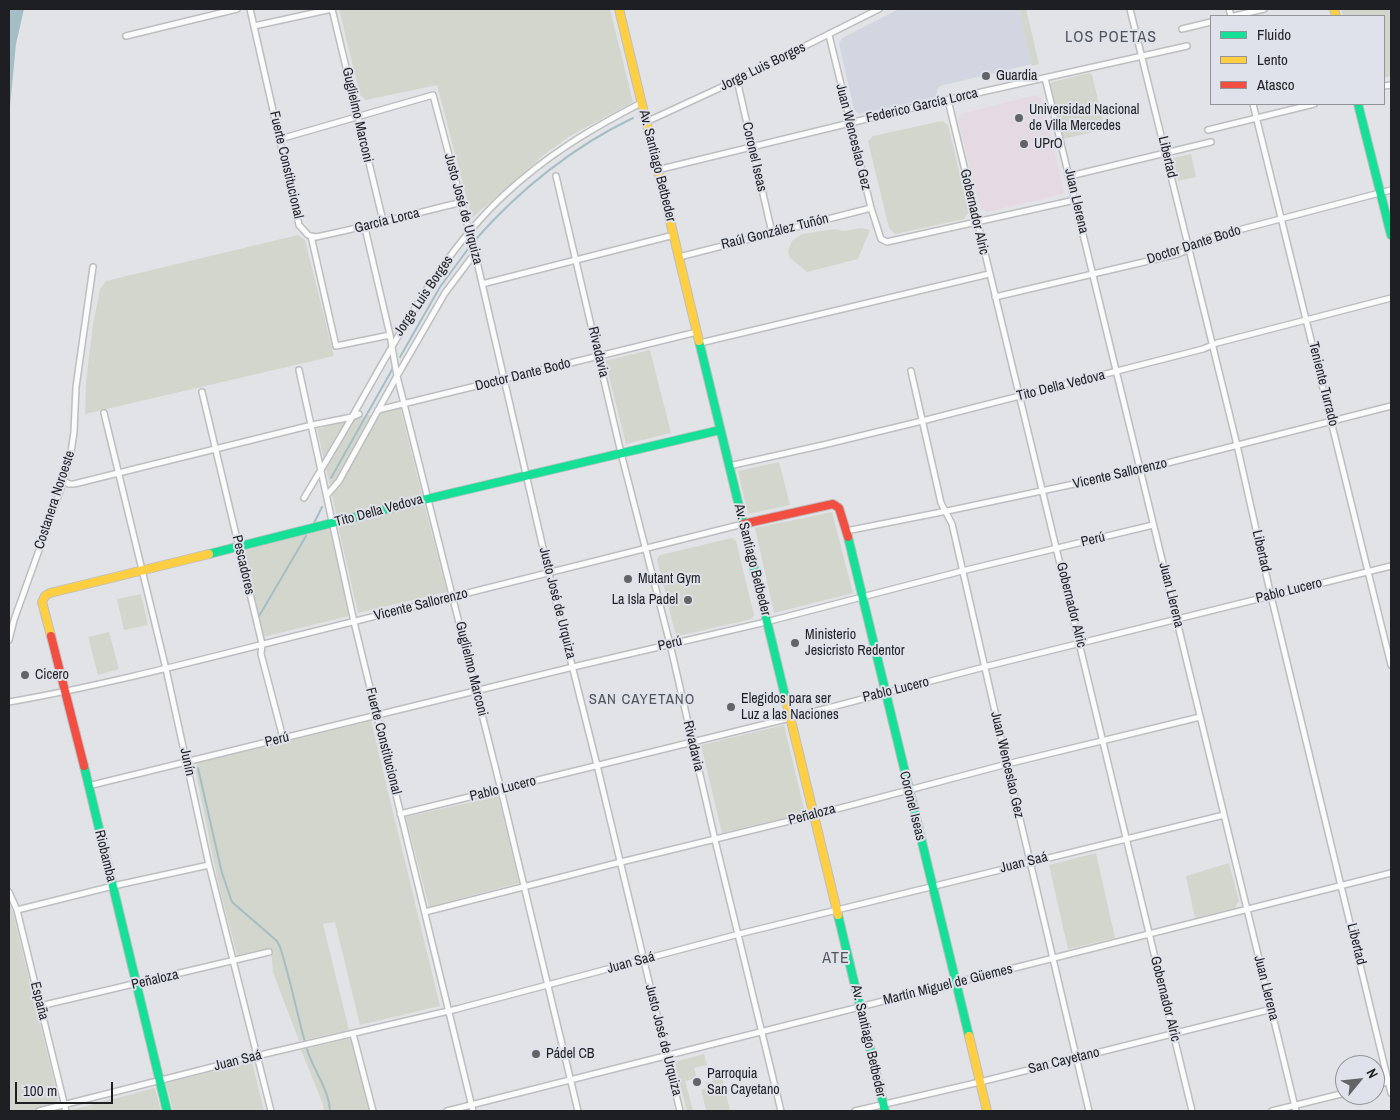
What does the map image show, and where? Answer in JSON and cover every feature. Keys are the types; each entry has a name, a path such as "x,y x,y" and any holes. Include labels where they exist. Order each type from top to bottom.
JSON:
{"street":[{"path":"126,36 238,9"},
{"name":"Fuerte Constitucional","path":"250,9 300,226 311,236 336,346 390,335"},
{"path":"254,26 332,9"},
{"name":"Guglielmo Marconi","path":"332,9 383,221"},
{"name":"Av. Santiago Betbeder","path":"619,9 884,1108"},
{"name":"Jorge Luis Borges","path":"646,122 737,80 879,9"},
{"name":"Libertad","path":"1130,9 1237,444 1271,596 1390,1081 1391,1092"},
{"path":"1237,15 1264,9"},
{"path":"1182,29 1210,22"},
{"name":"Juan Wenceslao Gez","path":"828,35 871,208 881,239 887,242 977,223"},
{"name":"Federico García Lorca","path":"657,170 948,100 1186,46"},
{"name":"Juan Llerena","path":"1046,78 1295,1109"},
{"name":"Coronel Iseas","path":"737,80 772,233"},
{"name":"Justo José de Urquiza","path":"358,117 432,95 470,231 549,574 621,862 680,1111"},
{"name":"Gobernador Alric","path":"948,100 1192,1111"},
{"name":"Jorge Luis Borges","path":"304,498 352,417 390,347 433,280 470,231 502,197 534,169 591,129 641,102"},
{"name":"Teniente Turrado","path":"1253,105 1391,665"},
{"path":"1208,130 1310,105"},
{"path":"1358,105 1391,236"},
{"path":"280,138 358,117"},
{"path":"1070,176 1211,142"},
{"name":"Rivadavia","path":"556,176 621,453 670,644 782,1111"},
{"name":"Doctor Dante Bodo","path":"995,297 1188,250 1199,241 1208,238 1391,190"},
{"path":"977,223 1075,200"},
{"name":"García Lorca","path":"311,236 316,238 365,228 383,221 462,202"},
{"name":"Raúl González Tuñón","path":"679,257 871,208"},
{"name":"Guglielmo Marconi","path":"365,228 390,335 390,347 396,376 501,790 578,1111"},
{"path":"482,284 674,235"},
{"name":"Jorge Luis Borges","path":"326,495 339,481 396,376 445,294 475,253"},
{"name":"Costanera Noroeste","path":"9,640 14,620 64,481 74,432 76,387 92,267"},
{"path":"700,343 989,274"},
{"name":"Tito Della Vedova","path":"729,466 823,445 1117,372 1307,319 1391,298"},
{"name":"Doctor Dante Bodo","path":"378,410 697,332"},
{"name":"Fuerte Constitucional","path":"299,370 354,622 473,1111"},
{"name":"Juan Wenceslao Gez","path":"911,371 941,503 952,524 1089,1111"},
{"name":"Pescadores","path":"202,392 262,644 261,654 283,738"},
{"name":"Vicente Sallorenzo","path":"846,531 945,512 1140,470 1391,406"},
{"name":"Junín","path":"104,413 166,669 209,865 271,1111"},
{"path":"64,481 74,484 119,474 359,414"},
{"name":"Tito Della Vedova","path":"42,602 45,596 50,593 333,524 427,498 720,430"},
{"name":"Coronel Iseas","path":"833,504 838,508 846,531 987,1111"},
{"name":"Vicente Sallorenzo","path":"9,702 66,692 166,669 549,574 645,548 833,504"},
{"name":"Perú","path":"88,786 573,667 766,622 962,571 1154,525"},
{"name":"Pablo Lucero","path":"400,814 790,718 985,667 1391,566"},
{"name":"Riobamba","path":"42,602 66,692 167,1111"},
{"name":"Peñaloza","path":"424,912 716,840 1007,764 1200,718"},
{"name":"Juan Saá","path":"39,1111 256,1056 449,1011 739,934 1224,815"},
{"path":"17,910 209,865"},
{"name":"Martín Miguel de Güemes","path":"447,1111 1391,873"},
{"name":"España","path":"9,892 17,910 66,1111"},
{"name":"Peñaloza","path":"40,1006 269,952"},
{"name":"San Cayetano","path":"855,1111 884,1108 1272,1009"},
{"path":"353,1034 373,1111"},
{"path":"1272,1111 1295,1109 1335,1096"}],"shaded area":[{"path":"339,9 610,9 633,102 570,136 545,154 472,218 437,85 366,100 360,95"},
{"path":"899,9 1019,9 1032,64 940,86 936,97 859,114 854,109 839,44 842,38"},
{"path":"1019,9 1026,9 1039,64 1032,66"},
{"path":"1341,9 1391,9 1391,76 1385,78 1385,15 1343,15"},
{"path":"1090,73 1105,129 1063,139 1051,85 1052,82"},
{"path":"1036,95 1041,98 1064,191 1062,194 987,212 980,207 958,120 961,114"},
{"path":"942,121 948,125 969,212 964,219 895,234 889,228 868,141 873,136"},
{"path":"1191,154 1196,177 1178,181 1173,158"},
{"path":"862,228 870,230 858,259 807,272 790,258 788,251 792,241 802,234 835,229 843,231"},
{"path":"298,235 305,240 334,356 85,414 86,382 93,324 100,289 106,281"},
{"path":"650,350 671,433 626,444 605,361"},
{"path":"400,407 422,495 337,518 317,429"},
{"path":"779,462 790,505 748,514 738,471"},
{"path":"424,504 447,592 358,613 338,526"},
{"path":"832,512 853,593 774,613 755,528"},
{"path":"330,528 349,616 263,637 243,550"},
{"name":"La Isla Padel","path":"732,538 736,541 754,615 752,619 678,636 675,633 657,559 660,555"},
{"path":"141,594 148,625 124,630 117,599"},
{"path":"109,632 119,669 98,675 88,637"},
{"path":"371,721 440,1006 360,1025 335,922 323,924 349,1030 299,1041 273,972 271,948 237,955 218,882 195,768 198,763"},
{"path":"784,725 805,813 722,833 701,745"},
{"path":"498,796 519,883 429,907 406,817"},
{"path":"1096,853 1115,938 1068,949 1049,865"},
{"path":"1229,863 1239,901 1235,908 1195,918 1186,876"},
{"path":"9,902 58,1098 55,1105 27,1111 9,1111"},
{"path":"352,1038 370,1111 324,1111 323,1104 301,1050"},
{"path":"704,1054 707,1065 694,1068 697,1078 685,1081 693,1111 687,1111 675,1064 678,1061"},
{"path":"252,1062 264,1111 173,1111 166,1083"},
{"path":"720,1068 730,1111 703,1111 706,1110 701,1090 707,1088 706,1083 713,1081 710,1070"},
{"path":"155,1088 161,1111 71,1111 71,1110"}],"water":[{"path":"9,9 24,9 16,44 9,117"}],"waterway":[{"path":"476,239 510,203 548,171 590,142 633,118"},
{"path":"400,357 440,287 468,249"},
{"path":"331,478 393,368"},
{"path":"314,523 322,507"},
{"path":"258,618 306,536"},
{"path":"198,768 222,873 232,902 277,941 280,947 307,1049 327,1095 330,1111"}],"traffic: fast":[{"path":"1358,105 1391,235"},
{"path":"699,341 786,700"},
{"path":"209,554 427,499 720,430"},
{"path":"848,537 969,1036"},
{"path":"84,766 167,1111"},
{"path":"838,915 885,1111"}],"traffic: slow":[{"path":"619,9 699,341"},
{"path":"1334,9 1336,15"},
{"path":"51,636 42,602 45,596 50,593 209,554"},
{"path":"786,700 838,915"},
{"path":"969,1036 987,1111"}],"traffic: jam":[{"path":"743,524 833,504 839,508 848,537"},
{"path":"51,636 84,766"}],"place":[{"name":"Guardia","path":"986,76"},
{"name":"Universidad Nacional de Villa Mercedes","path":"1019,118"},
{"name":"UPrO","path":"1024,144"},
{"name":"Mutant Gym","path":"628,579"},
{"name":"La Isla Padel","path":"688,600"},
{"name":"Ministerio Jesicristo Redentor","path":"795,643"},
{"name":"Cicero","path":"25,675"},
{"name":"Elegidos para ser Luz a las Naciones","path":"731,707"},
{"name":"Pádel CB","path":"536,1054"},
{"name":"Parroquia San Cayetano","path":"697,1082"}],"district":[{"name":"LOS POETAS","path":"1111,38"},
{"name":"SAN CAYETANO","path":"642,700"},
{"name":"ATE","path":"836,959"}]}
